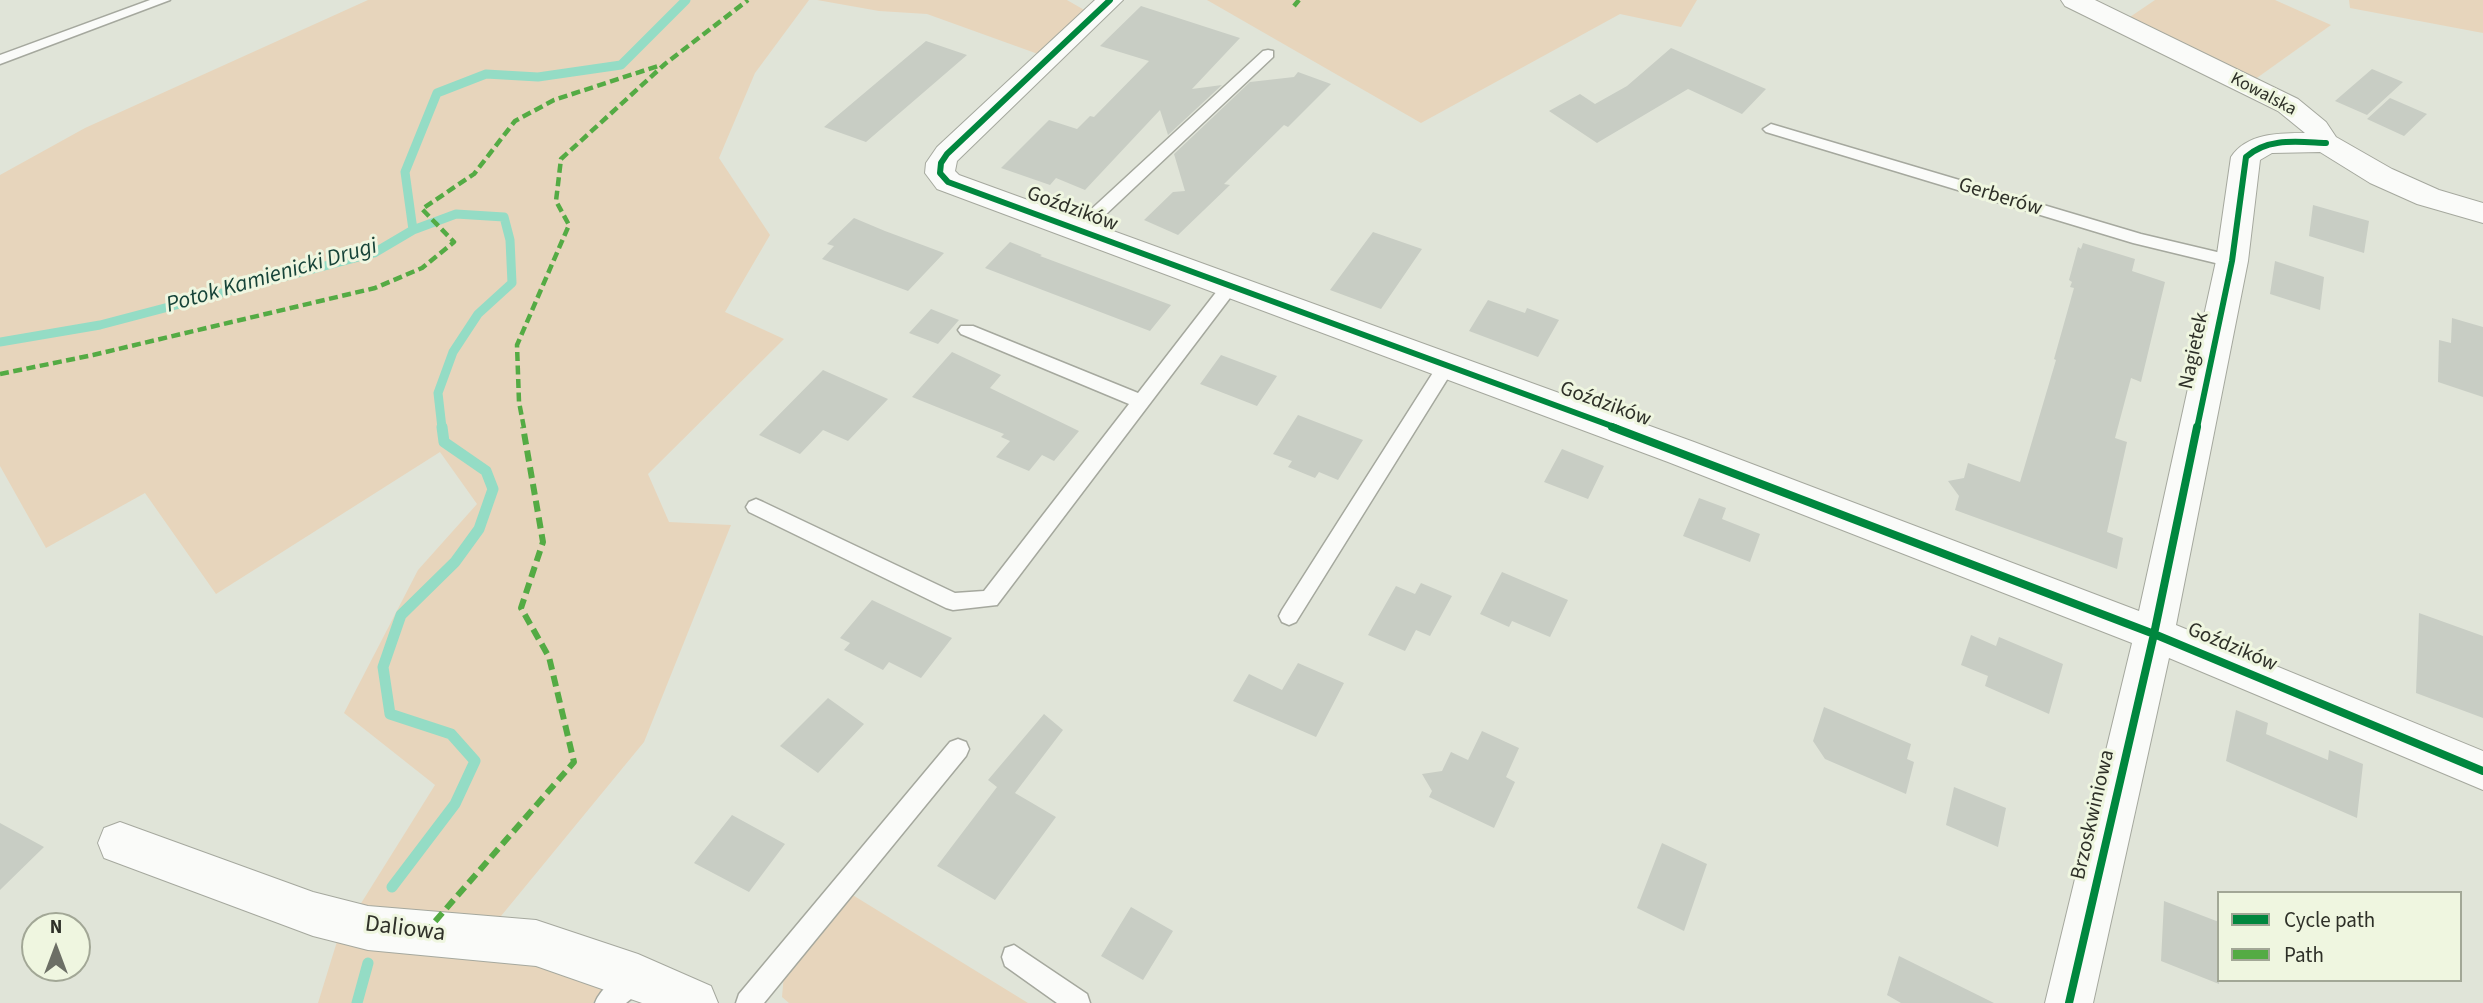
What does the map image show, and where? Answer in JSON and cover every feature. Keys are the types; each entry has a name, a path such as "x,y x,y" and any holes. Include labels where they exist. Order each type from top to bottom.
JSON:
{"street":[{"name":"Goździków","path":"1110,0 947,154 941,163 940,173 948,182 1681,452 2154,634 2483,771"},
{"name":"Kowalska","path":"2074,0 2288,106 2316,128 2326,144 2401,186 2483,213"},
{"name":"Nagietek","path":"2154,634 2232,261 2246,157 2252,149 2269,146 2326,144"},
{"name":"Brzoskwiniowa","path":"2068,1003 2154,634"},
{"name":"Daliowa","path":"120,843 313,914 357,925 536,943 622,990 694,1003"}],"lane":[{"path":"0,60 163,0"},
{"path":"1079,230 1269,54"},
{"name":"Gerberów","path":"1771,129 2139,239 2232,261"},
{"path":"756,507 953,602 990,599 1230,286"},
{"path":"967,330 1142,402"},
{"path":"1289,616 1447,365"},
{"path":"748,1003 958,749"},
{"path":"1014,957 1078,1003"}],"shaded area":[{"path":"368,0 809,0 755,73 719,158 770,235 725,312 784,339 648,474 669,522 731,525 644,742 492,927 355,913 435,785 344,713 418,570 477,504 440,452 216,594 145,493 46,548 0,466 0,175 85,128"},
{"path":"817,0 1067,0 1086,11 1038,54 927,14 879,11"},
{"path":"1207,0 1697,0 1681,27 1620,14 1421,123"},
{"path":"2155,0 2275,0 2331,25 2254,80 2127,19"},
{"path":"2349,0 2483,0 2483,33 2350,8"},
{"path":"851,894 1028,1003 789,1003 782,997 784,974"},
{"path":"339,935 479,947 615,980 593,1003 318,1003"}],"building":[{"path":"1141,6 1240,38 1192,89 1222,85 1168,135 1160,110 1085,190 1056,178 1050,185 1001,168 1049,120 1077,129 1090,116 1094,117 1149,61 1100,46"},
{"path":"926,41 967,55 866,142 824,127"},
{"path":"1671,48 1766,89 1742,114 1688,89 1597,143 1549,111 1580,94 1595,104 1627,86"},
{"path":"2372,69 2403,82 2367,115 2335,101"},
{"path":"1298,72 1331,84 1288,127 1284,125 1224,184 1230,185 1178,235 1144,220 1173,192 1185,191 1174,154 1250,82 1294,77"},
{"path":"2390,98 2427,114 2404,136 2367,119"},
{"path":"2313,205 2369,221 2364,253 2309,236"},
{"path":"854,218 944,253 908,291 822,259 834,246 827,244"},
{"path":"1373,232 1422,249 1381,309 1330,290"},
{"path":"1010,242 1042,255 1040,256 1171,305 1150,331 985,268"},
{"path":"2083,243 2135,259 2132,271 2165,282 2141,382 2131,378 2115,438 2127,442 2107,532 2123,538 2117,569 1955,510 1959,496 1948,481 1964,478 1968,463 2020,482 2074,288 2070,287 2072,282 2069,280 2078,247 2081,249"},
{"path":"2275,261 2324,277 2320,310 2270,294"},
{"path":"1488,300 1525,313 1527,308 1559,320 1538,357 1469,331"},
{"path":"931,309 959,320 938,344 909,333"},
{"path":"2452,318 2483,327 2483,397 2438,382 2439,340 2451,343"},
{"path":"952,352 1001,375 990,388 1079,431 1054,461 1042,455 1029,471 996,457 1010,441 1001,437 1004,434 912,397"},
{"path":"1221,355 1277,376 1257,406 1200,384"},
{"path":"823,370 888,399 848,441 823,430 800,454 759,435"},
{"path":"1298,415 1363,440 1338,480 1319,472 1315,478 1288,467 1292,461 1273,454"},
{"path":"1562,449 1604,466 1588,499 1544,482"},
{"path":"1699,498 1726,508 1722,519 1760,534 1750,562 1683,536"},
{"path":"1502,572 1568,600 1550,637 1512,621 1509,627 1480,614"},
{"path":"1421,583 1452,596 1430,636 1416,630 1405,651 1368,635 1396,586 1415,594"},
{"path":"872,600 952,638 921,678 889,662 883,670 844,650 850,643 840,638"},
{"path":"2419,613 2483,636 2483,718 2416,693"},
{"path":"1971,635 1996,646 1999,637 2063,664 2049,714 1985,686 1988,676 1961,665"},
{"path":"1298,663 1344,683 1316,737 1233,701 1249,674 1282,690"},
{"path":"828,698 864,724 818,773 780,746"},
{"path":"1824,707 1911,744 1907,759 1914,762 1906,794 1825,759 1813,741"},
{"path":"2236,710 2268,723 2266,734 2328,760 2329,750 2363,764 2357,818 2226,761"},
{"path":"1044,714 1063,730 1015,793 1056,817 995,900 937,866 997,787 988,780"},
{"path":"1482,731 1519,748 1506,777 1515,782 1494,828 1429,797 1432,791 1422,774 1442,771 1451,752 1468,760"},
{"path":"1954,787 2006,808 1998,847 1946,825"},
{"path":"732,815 785,844 749,892 694,863"},
{"path":"0,823 44,847 0,890"},
{"path":"1662,843 1707,864 1684,931 1637,908"},
{"path":"2164,901 2217,921 2219,984 2161,961"},
{"path":"1131,907 1173,931 1143,980 1101,956"},
{"path":"1899,956 1994,1003 1901,1003 1887,995"}],"waterway":[{"name":"Potok Kamienicki Drugi","path":"413,230 405,172 437,93 486,74 538,77 621,65 686,0"},
{"path":"413,230 456,214 504,217 510,240 512,283 478,314 453,352 438,393 442,428"},
{"name":"Potok Kamienicki Drugi","path":"0,342 100,325 374,253 413,230"},
{"path":"392,887 455,804 475,761 451,734 390,714 383,667 401,615 455,562 479,529 493,489 486,471 444,442 442,427"},
{"path":"357,1003 368,963"}],"marked path":[{"path":"424,934 574,762 549,657 521,608 543,542 519,402 517,345 569,225 556,201 561,159 665,64 748,0"},
{"path":"1294,6 1299,0"},
{"path":"0,374 93,355 375,288 422,268 454,242 422,209 474,174 515,121 554,100 658,66"}],"cycle path":[{"path":"1110,0 947,154 941,163 940,173 948,182 1681,452 2154,634 2483,771"},
{"path":"2069,1003 2154,634 2232,261 2246,157 2262,146 2272,144 2326,143"}]}
